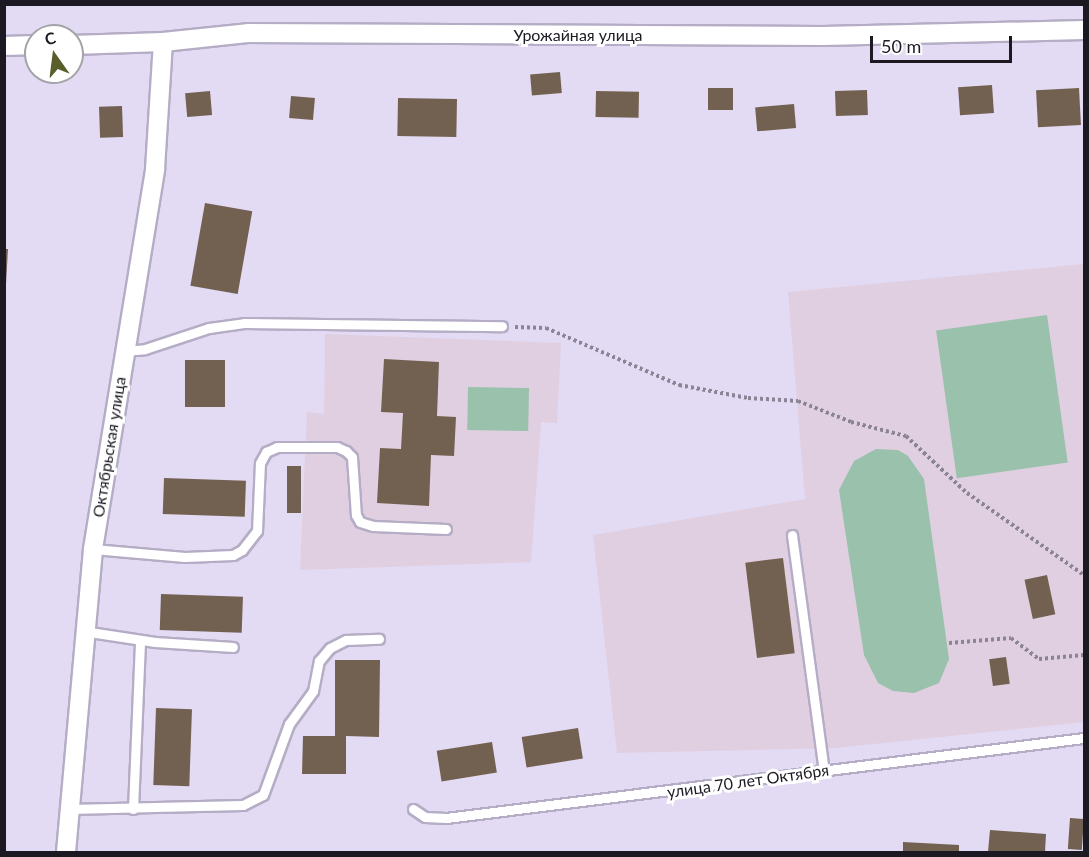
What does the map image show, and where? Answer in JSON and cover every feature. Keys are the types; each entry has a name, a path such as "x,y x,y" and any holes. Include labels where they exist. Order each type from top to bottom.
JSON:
{"street":[{"name":"Урожайная улица","path":"84,45 162,42 248,33 823,36 1084,30"},
{"name":"Октябрьская улица","path":"66,852 83,631 93,549 124,351 156,169 162,42"},
{"path":"4,46 24,45"}],"lane":[{"path":"124,351 145,349 208,328 244,323 502,326"},
{"path":"93,549 185,557 233,555 242,550 257,531 260,463 266,452 278,447 337,447 352,457 356,515 360,522 373,526 446,529"},
{"path":"792,535 824,771"},
{"path":"83,631 140,640 232,647"},
{"path":"68,809 243,805 263,795 289,724 313,692 319,661 330,648 346,640 380,639"},
{"path":"133,808 140,640"},
{"name":"улица 70 лет Октября","path":"413,809 425,817 446,818 1084,738"}],"path":[{"path":"502,326 546,328 679,385 747,398 798,401 851,422 906,436 967,493 1084,575"},
{"path":"949,643 1011,638 1039,659 1084,655"}],"shaded area":[{"path":"1084,264 1084,722 835,748 617,753 593,535 805,499 788,292"},
{"path":"325,334 561,343 557,423 541,422 531,562 300,570 307,412 324,414"}],"green space":[{"path":"1047,315 1068,463 957,478 936,331"},
{"path":"468,387 529,388 528,431 467,430"},
{"path":"876,449 898,450 908,456 924,479 949,659 939,683 914,693 893,691 878,683 864,655 839,490 854,461"}],"building":[{"path":"560,72 562,93 532,96 530,75"},
{"path":"992,85 994,113 960,115 958,87"},
{"path":"708,88 733,88 733,110 708,110"},
{"path":"1079,88 1081,125 1038,127 1036,90"},
{"path":"867,90 868,115 836,116 835,91"},
{"path":"210,91 212,115 187,117 185,93"},
{"path":"596,91 639,92 639,118 596,117"},
{"path":"291,96 315,98 313,120 289,118"},
{"path":"398,98 457,99 456,137 397,136"},
{"path":"794,104 796,128 757,131 755,107"},
{"path":"122,106 123,137 100,138 99,107"},
{"path":"205,203 252,211 238,294 190,286"},
{"path":"4,249 8,249 6,284 4,283"},
{"path":"384,359 439,362 437,416 456,417 454,456 431,455 429,506 377,503 380,448 401,449 403,413 381,412"},
{"path":"185,360 225,360 225,407 185,407"},
{"path":"287,466 301,466 301,513 287,513"},
{"path":"164,478 246,481 245,517 163,514"},
{"path":"783,558 795,653 757,658 745,563"},
{"path":"1047,575 1055,614 1033,619 1025,580"},
{"path":"161,594 243,597 242,633 160,630"},
{"path":"1006,657 1010,684 993,686 989,659"},
{"path":"335,660 380,660 379,737 346,736 346,774 302,774 303,736 335,736"},
{"path":"156,708 192,709 189,786 153,785"},
{"path":"578,728 583,759 527,768 522,737"},
{"path":"492,742 497,773 442,781 437,751"},
{"path":"1070,818 1084,819 1082,850 1068,849"},
{"path":"990,830 1046,834 1045,852 988,852"},
{"path":"903,842 959,845 959,852 903,852"}]}
